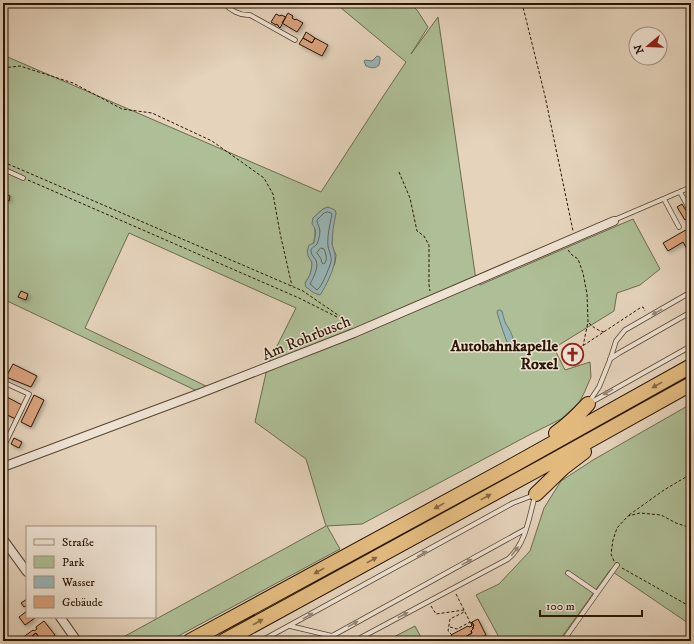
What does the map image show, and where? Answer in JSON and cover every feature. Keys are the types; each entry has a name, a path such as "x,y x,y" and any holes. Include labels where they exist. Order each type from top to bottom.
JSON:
{"highway":[{"path":"190,641 510,467 691,366"},
{"path":"224,641 691,384"},
{"path":"510,467 569,424 588,404"},
{"path":"536,494 573,460 626,420"}],"street":[{"name":"Am Rohrbusch","path":"3,468 354,333 614,221"},
{"path":"3,540 26,571"},
{"path":"61,618 77,641"}],"lane":[{"path":"224,3 228,8 244,16 250,15 295,40"},
{"path":"3,169 23,178"},
{"path":"614,221 691,187"},
{"path":"680,192 691,212"},
{"path":"664,199 679,227"},
{"path":"588,404 599,387 616,341 625,330 691,292"},
{"path":"610,360 619,353 691,312"},
{"path":"588,404 691,346"},
{"path":"3,382 29,394 3,448"},
{"path":"357,641 508,559 517,550 522,542 536,494"},
{"path":"261,641 513,503 536,494"},
{"path":"290,626 332,636 526,529"},
{"path":"563,641 617,565"},
{"path":"568,573 597,593"}],"path":[{"path":"522,3 545,96 575,237"},
{"path":"3,68 20,66 73,83 122,109 152,113 212,141 264,178 273,194 292,286"},
{"path":"3,162 303,291 351,324 354,333"},
{"path":"399,172 410,198 417,231 424,236 428,245 429,285 432,299"},
{"path":"23,178 299,298 351,324"},
{"path":"563,242 572,255 578,259 584,273 587,294 588,322 582,346"},
{"path":"575,351 643,307 648,317"},
{"path":"588,322 594,329 605,332"},
{"path":"691,474 664,490 628,516 617,528 611,554 616,565 691,607"},
{"path":"628,516 640,513 660,515 691,528"},
{"path":"453,589 472,626"},
{"path":"429,602 436,614 464,611"},
{"path":"452,635 448,630 450,619 464,611"},
{"path":"449,626 456,629 470,622"}],"green space":[{"path":"335,3 410,3 417,10 428,27 411,54 438,17 476,280 480,285 633,219 660,269 640,285 617,293 614,311 554,348 565,370 590,362 591,377 579,403 561,419 362,524 327,526 340,549 169,641 116,641 326,526 306,459 255,422 268,364 296,308 129,233 85,328 208,387 197,391 3,299 3,187 8,176 3,174 3,55 321,192 406,62","holes":["328,207 336,213 332,231 332,246 336,255 335,263 321,293 305,283 312,268 312,262 308,256 315,237 313,218 323,209"]},
{"path":"691,404 691,625 610,570 559,641 501,641 476,595 499,584 530,551 544,508 561,481 593,460"},
{"path":"415,626 423,641 386,641"}],"water":[{"path":"377,56 380,57 379,65 373,68 366,66 365,60 372,61"},
{"path":"328,207 335,210 336,213 332,240 335,261 330,277 320,295 314,293 306,287 305,283 312,265 307,252 309,245 314,243 316,231 312,224 313,218 323,209"},
{"path":"498,310 502,311 505,322 513,338 513,346 508,345 498,316"}],"building":[{"path":"288,13 293,16 292,18 295,20 296,19 303,23 297,32 282,23"},
{"path":"276,14 286,17 280,28 278,25 271,22"},
{"path":"306,32 315,38 312,43 303,38"},
{"path":"303,38 312,43 315,38 328,45 322,56 299,44"},
{"path":"3,193 10,196 9,201 3,199"},
{"path":"682,204 690,217 685,220 677,207"},
{"path":"691,227 691,256 683,242 668,251 663,243"},
{"path":"21,291 28,294 26,300 18,297"},
{"name":"Autobahnkapelle Roxel","path":"572,345 579,357 573,361 566,348"},
{"path":"13,364 37,376 31,387 6,377"},
{"path":"3,395 22,405 16,419 3,413"},
{"path":"34,395 44,400 31,427 21,422"},
{"path":"14,438 22,442 19,448 11,444"},
{"path":"26,600 26,606 24,607 21,603"},
{"path":"26,612 26,618 35,618 25,625 19,617"},
{"path":"478,619 486,635 484,636 488,641 458,641 472,633 471,631 474,626 472,622"},
{"path":"44,621 55,635 51,638 53,640 52,641 42,641 36,633 25,641 18,641 33,630 34,631 37,629 36,627"},
{"path":"472,622 474,626 471,631 472,633 458,641 455,641 451,635 468,626 472,626"},
{"path":"36,633 42,641 25,641"}],"place":[{"name":"Autobahnkapelle Roxel","path":"573,354"}]}
